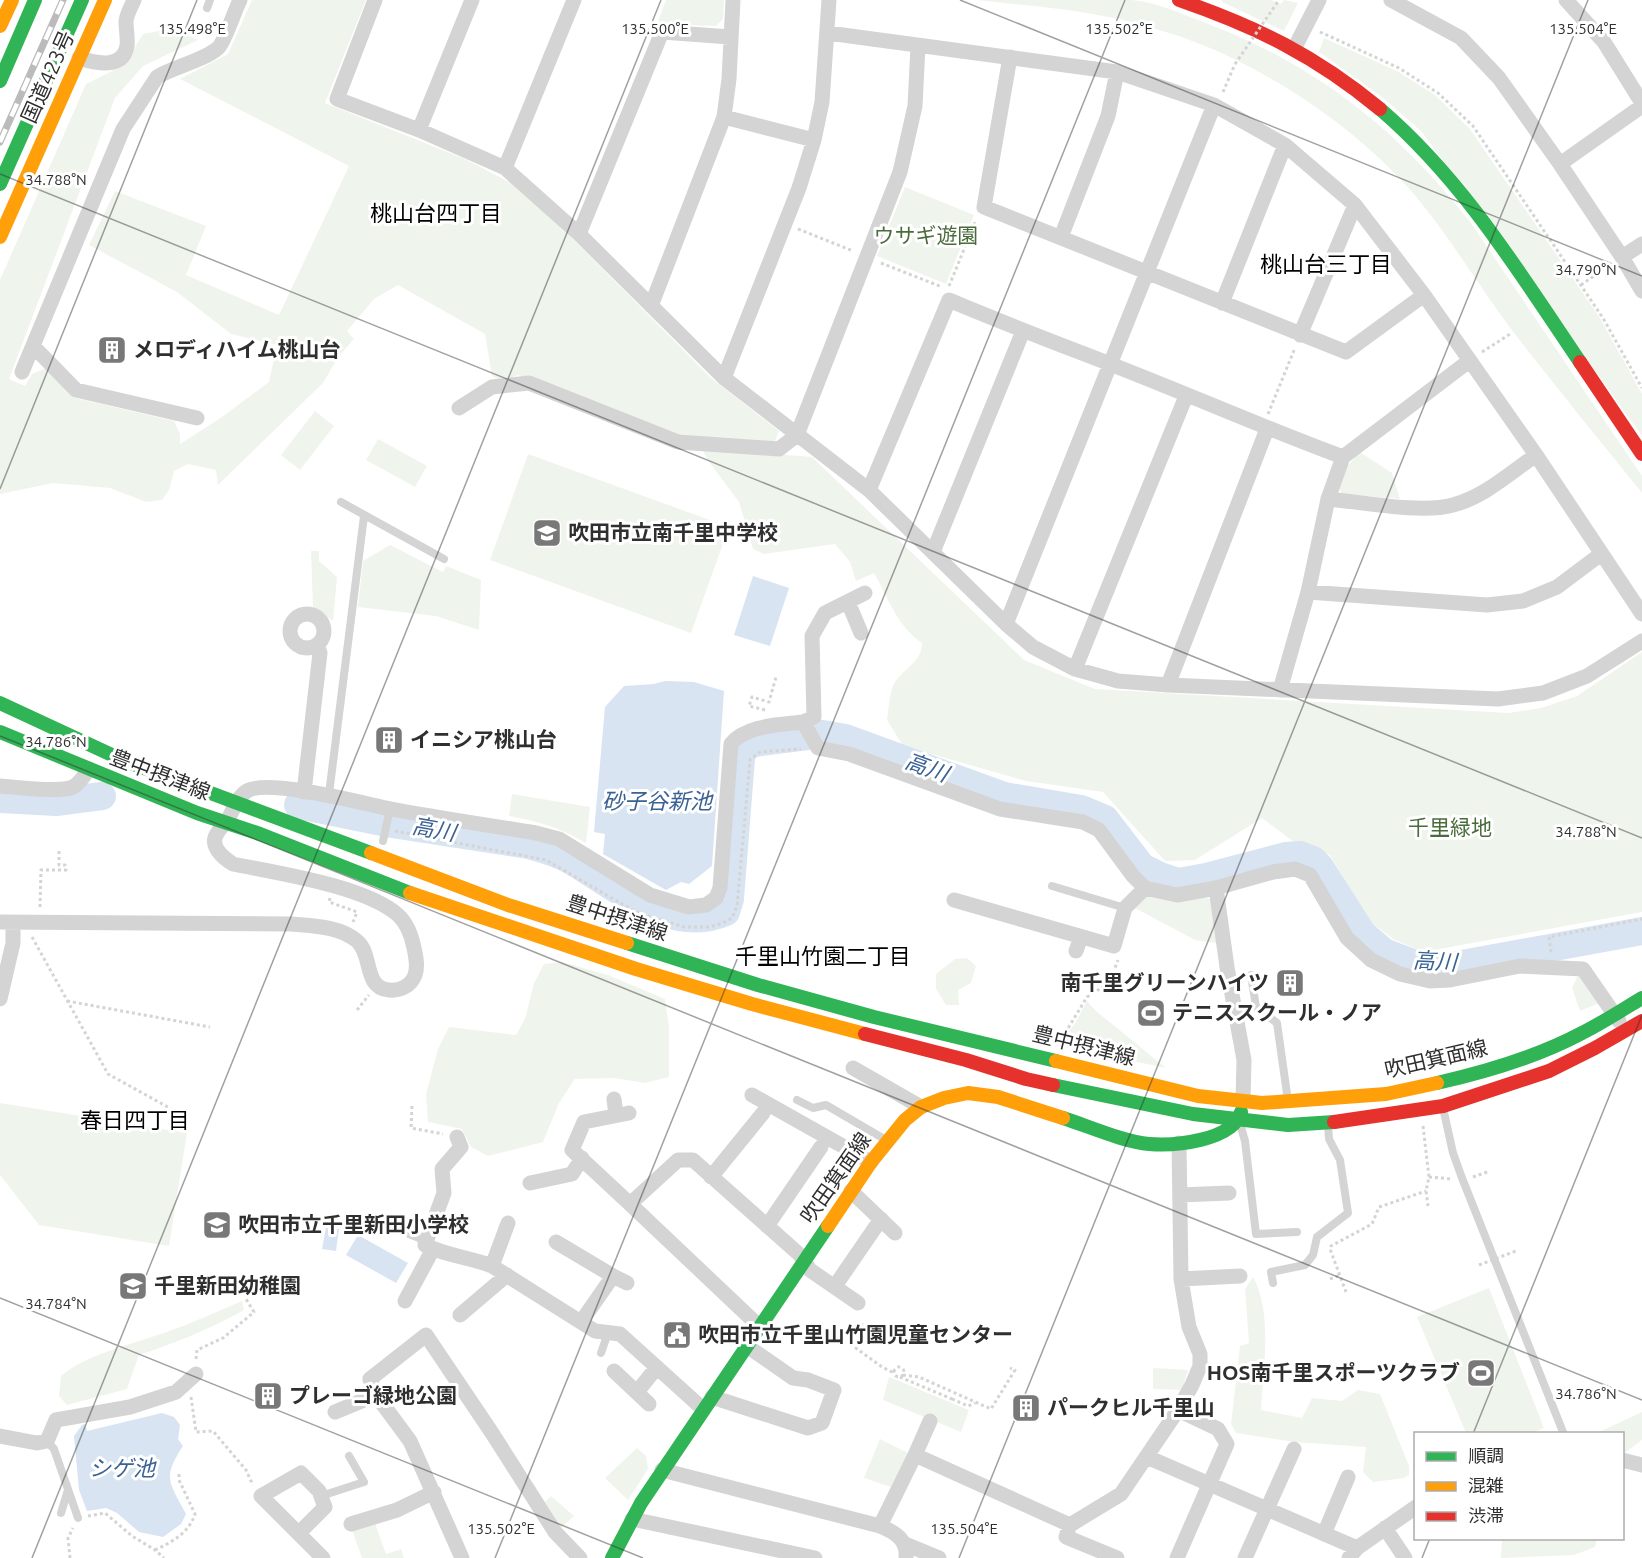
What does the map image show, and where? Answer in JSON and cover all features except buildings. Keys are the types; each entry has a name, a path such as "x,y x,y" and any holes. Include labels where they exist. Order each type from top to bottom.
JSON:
{"main road":[{"path":"0,26 12,0"},
{"path":"0,81 36,0"},
{"path":"0,184 82,0"},
{"name":"国道423号","path":"0,237 105,0"},
{"path":"1179,0 1238,21 1294,49 1337,77 1376,106 1449,176 1481,216 1642,454"},
{"name":"豊中摂津線","path":"0,703 124,761 508,905 758,985 874,1017 1198,1096 1244,1101"},
{"name":"豊中摂津線","path":"0,732 197,813 338,863 404,891 636,969 753,1004 966,1060 1026,1079 1193,1114 1239,1119"},
{"name":"吹田箕面線","path":"1244,1101 1288,1102 1386,1094 1482,1072 1541,1052 1581,1035 1642,998"},
{"name":"吹田箕面線","path":"612,1558 632,1519 663,1470 851,1191 887,1141 905,1120 921,1107 944,1098 968,1093 998,1097 1148,1144 1197,1141 1218,1135 1239,1119 1288,1125 1328,1123 1443,1106 1549,1071 1642,1021"},
{"path":"1239,1119 1244,1101"}],"street":[{"path":"79,58 106,64 124,54 128,43 126,21 134,0"},
{"path":"22,372 123,129 157,77 219,48 240,0"},
{"path":"375,0 337,99 418,130 505,168 579,234 724,378 869,490 1006,624 1033,647 1075,669 1118,681 1168,685 1498,699 1543,693 1587,676 1642,641"},
{"path":"418,130 472,0"},
{"path":"505,168 574,0"},
{"path":"651,306 724,117 729,79 733,0"},
{"path":"724,378 799,188 814,140 822,102 829,0"},
{"path":"1294,49 1319,0"},
{"path":"1391,0 1422,6 1461,38 1499,78 1560,164 1642,291"},
{"path":"1560,164 1642,104 1604,42 1566,0"},
{"path":"579,234 662,32 730,37"},
{"path":"828,33 1117,72 1214,105 1285,146 1355,205 1424,295 1536,455 1642,614"},
{"path":"584,416 639,435 678,442 778,449 797,435 900,172 915,106 918,46"},
{"path":"1010,57 984,207 1346,352 1424,295"},
{"path":"1061,237 1108,116 1117,72"},
{"path":"1006,624 1214,105"},
{"path":"724,117 814,140"},
{"path":"1222,303 1285,146"},
{"path":"1300,335 1355,205"},
{"path":"1622,257 1642,244"},
{"path":"869,490 949,300 1023,331 1112,364 1267,429 1343,457"},
{"path":"933,552 1023,331"},
{"path":"33,346 76,390 197,418"},
{"path":"1280,690 1308,592 1328,499 1343,457 1469,361"},
{"path":"459,408 492,387 529,383 678,442"},
{"path":"1075,669 1186,396"},
{"path":"1168,685 1267,429"},
{"path":"1328,499 1415,508 1453,505 1488,490 1536,455"},
{"path":"1308,592 1487,605 1523,601 1557,587 1601,554"},
{"path":"0,999 13,943 7,923 291,924 322,927 347,934 358,942 366,953 369,972 374,984 387,990 400,990 410,984 415,974 416,959 412,938 400,916 381,904 344,889 233,864 221,857 214,844 216,834 226,822 236,803 247,791 260,787 328,794 389,812 536,833 559,839 650,895 689,907 706,905 716,898 720,888 731,744 737,736 760,728 804,724 814,717 812,636 825,613 865,593"},
{"path":"848,602 861,633"},
{"path":"304,792 320,653 317,645"},
{"path":"804,724 815,745 849,754 1000,809 1083,822 1099,830 1132,876 1145,888 1177,895 1216,888 1273,872 1295,869 1310,875 1347,938 1371,960 1400,974 1430,981 1450,980 1520,966 1583,969 1616,1015 1625,1032"},
{"path":"0,786 46,790 73,787 83,778 88,769"},
{"path":"954,900 973,913 1078,944 1117,948 1125,908 1145,888"},
{"path":"1216,888 1227,967 1244,1060 1244,1101"},
{"path":"1541,1052 1549,1071"},
{"path":"853,1068 921,1107"},
{"path":"752,1095 871,1162"},
{"path":"614,1099 623,1114 584,1122 572,1150 760,1327"},
{"path":"711,1177 763,1113"},
{"path":"405,1301 429,1247 444,1193 441,1169 461,1147 457,1137"},
{"path":"1117,1558 1066,1538 1070,1525 1120,1494 1178,1410 1200,1366 1200,1354 1189,1326 1181,1279 1179,1143"},
{"path":"767,1226 821,1147"},
{"path":"538,1176 572,1174 582,1158"},
{"path":"630,1204 678,1160 693,1160 800,1255 810,1270 858,1303"},
{"path":"851,1191 895,1233"},
{"path":"1180,1196 1229,1193"},
{"path":"835,1286 881,1219"},
{"path":"492,1266 508,1223"},
{"path":"556,1242 620,1280 581,1322"},
{"path":"429,1247 492,1266 595,1331 620,1334 657,1367 707,1403 808,1428 822,1423 834,1390 808,1380 793,1378 747,1347"},
{"path":"460,1315 507,1275"},
{"path":"1181,1279 1240,1276"},
{"path":"462,1558 410,1441 376,1395 370,1378 426,1335 492,1432 555,1532 580,1558"},
{"path":"637,1392 657,1367"},
{"path":"614,1371 649,1404"},
{"path":"0,1436 37,1443 47,1441 56,1420 130,1407 177,1392 193,1373"},
{"path":"335,1412 376,1395"},
{"path":"1177,1558 1227,1444 1218,1429 1178,1410"},
{"path":"880,1526 930,1420"},
{"path":"1245,1558 1294,1449"},
{"path":"915,1455 1070,1525"},
{"path":"1147,1457 1324,1534 1353,1553 1414,1508"},
{"path":"1624,1460 1642,1465"},
{"path":"663,1470 880,1526 894,1531 906,1551 939,1558"},
{"path":"298,1533 325,1507 319,1491 301,1473 261,1496 298,1533 323,1558"},
{"path":"1324,1534 1348,1477"},
{"path":"351,1524 397,1510 434,1492"},
{"path":"632,1519 815,1558"},
{"path":"1385,1528 1405,1558"}],"lane":[{"path":"341,502 444,559"},
{"path":"328,794 364,516"},
{"path":"383,841 390,829 389,812"},
{"path":"1052,886 1125,908"},
{"path":"1251,975 1257,1007 1277,1023 1288,1102"},
{"path":"797,1100 813,1108 826,1105 887,1141"},
{"path":"1443,1106 1453,1153 1462,1178 1563,1432"},
{"path":"1239,1119 1245,1141 1256,1234 1297,1232"},
{"path":"1273,1283 1271,1272 1305,1265 1313,1255 1317,1237 1348,1213 1340,1160 1329,1139 1328,1123"},
{"path":"409,1234 419,1238 429,1247"},
{"path":"601,1353 608,1333"},
{"path":"47,1441 54,1449 78,1518"},
{"path":"321,1496 364,1482 349,1456"},
{"path":"61,1512 68,1490"}],"path":[{"path":"1214,105 1221,97 1235,64 1279,0"},
{"path":"1316,30 1399,68 1438,93 1473,126 1603,318 1642,388"},
{"path":"785,224 947,289 980,211 984,207"},
{"path":"1581,285 1622,257"},
{"path":"1469,361 1510,334"},
{"path":"1267,429 1268,415 1300,335"},
{"path":"761,709 749,706 752,697 769,702 776,677"},
{"path":"390,829 546,860 636,912 684,927 710,927 732,918 737,906 750,760 760,752 815,745"},
{"path":"40,907 41,870 66,870 65,865 59,865 59,851"},
{"path":"331,897 329,902 357,912 347,934"},
{"path":"1551,952 1549,937 1642,919"},
{"path":"31,935 108,1074 184,1116"},
{"path":"1052,1047 1067,1030 1087,997 1097,991 1112,976 1117,948"},
{"path":"357,1010 370,994"},
{"path":"67,1001 210,1027"},
{"path":"412,1106 411,1128 457,1137"},
{"path":"1423,1124 1429,1177 1426,1191 1428,1206"},
{"path":"1473,1177 1490,1171"},
{"path":"1429,1177 1453,1179"},
{"path":"1346,1292 1330,1246 1372,1224 1378,1207 1426,1191"},
{"path":"1479,1265 1516,1251"},
{"path":"1329,1279 1340,1275"},
{"path":"246,1299 254,1312 223,1338 197,1350 193,1373 196,1432 213,1431 255,1487"},
{"path":"856,1335 861,1337 866,1335 868,1330 866,1326 856,1325 856,1335 849,1343 894,1373 896,1377 919,1377 991,1409 1016,1370 1010,1368"},
{"path":"894,1373 897,1367 901,1368 904,1371 902,1376"},
{"path":"902,1376 951,1401 968,1406 976,1402"},
{"path":"156,1550 183,1534 195,1514 179,1480 179,1473"},
{"path":"70,1558 68,1538 78,1518 105,1514 164,1558"}],"green space":[{"path":"252,0 366,0 325,103 465,159 509,182 548,214 711,378 779,431 774,444 678,436 518,375 502,381 492,376 485,334 398,285 374,299 347,331 354,339 338,357 323,383 218,485 216,470 188,464 174,471 169,490 162,500 146,502 110,488 53,483 0,494 0,280 86,84 124,65 143,34 174,28 198,40 143,66 115,98 9,379 25,386 32,374 46,368 75,398 174,421 180,434 180,444 222,417 269,382 277,345 231,334 177,292 89,245 115,191 206,226 186,275 279,315 349,166 180,79 228,54"},
{"path":"666,0 724,0 723,19 716,26 657,24"},
{"path":"977,0 1132,0 1150,3 1243,38 1317,79 1351,102 1413,157 1471,223 1642,476 1642,493 1514,333 1422,204 1371,150 1340,125 1307,101 1238,61 1169,33 1083,12"},
{"path":"1222,0 1271,0 1281,4 1284,0 1298,3 1284,31"},
{"path":"1324,38 1397,71 1435,95 1470,129 1600,318 1642,394 1642,436 1422,132 1382,97 1319,52"},
{"name":"ウサギ遊園","path":"905,187 974,215 946,284 877,256"},
{"path":"315,411 334,426 300,470 281,455"},
{"path":"378,439 427,466 415,487 366,460"},
{"name":"千里緑地","path":"702,448 812,457 1024,660 1095,689 1509,713 1541,708 1577,696 1642,652 1642,912 1423,952 1393,939 1368,920 1330,855 1294,842 1262,818 1195,860 1165,861 1103,792 1026,781 903,746 887,720 890,695 898,677 916,660 922,643 906,629 874,573 856,581 850,562 835,544 764,554 753,549 739,502 707,459"},
{"path":"1360,452 1392,473 1400,499 1343,494 1339,489 1344,470"},
{"path":"528,454 729,527 691,633 490,560"},
{"path":"390,545 443,572 446,566 481,580 479,630 436,616 358,607 363,561"},
{"path":"311,551 319,551 319,561 337,577 333,621 313,607"},
{"path":"512,794 590,807 586,843 549,826 509,816"},
{"path":"1146,896 1177,901 1206,897 1213,901 1217,943 1195,940 1133,907"},
{"path":"967,958 976,966 971,983 958,990 959,1005 946,1005 936,989 936,974 955,959"},
{"path":"562,962 608,975 665,999 669,1027 669,1077 645,1083 614,1078 575,1079 559,1103 543,1142 488,1156 471,1147 462,1129 428,1122 426,1094 438,1049 449,1027 516,1035 525,1019 534,983 544,964"},
{"path":"1579,973 1600,1003 1580,1011 1572,988"},
{"path":"1087,1001 1096,1011 1166,1068 1057,1045 1074,1025"},
{"path":"0,1103 187,1133 169,1246 39,1225 0,1175"},
{"path":"1253,1277 1259,1291 1265,1324 1261,1410 1302,1418 1312,1398 1342,1401 1358,1390 1380,1394 1409,1466 1409,1475 1404,1478 1373,1482 1363,1472 1366,1447 1295,1442 1236,1433 1231,1424 1240,1346 1249,1343 1245,1289"},
{"name":"HOS南千里スポーツクラブ","path":"1489,1288 1544,1428 1534,1432 1466,1432 1417,1317"},
{"path":"242,1301 244,1310 231,1317 193,1335 139,1355 127,1389 67,1405 59,1396 61,1376 72,1368 110,1350 174,1329"},
{"path":"1153,1368 1188,1370 1182,1390 1153,1389"},
{"path":"889,1377 969,1410 961,1432 883,1400"},
{"path":"1642,1412 1642,1440 1624,1453 1624,1432 1599,1432"},
{"path":"880,1439 908,1453 891,1487 864,1478"},
{"path":"637,1448 646,1456 648,1469 628,1500 605,1478"},
{"path":"551,1496 574,1516 561,1528 545,1502"},
{"path":"375,1523 386,1554 401,1549 404,1558 362,1558 352,1530"},
{"path":"1502,1540 1597,1540 1595,1547 1574,1555 1501,1558"}],"water":[{"path":"753,576 789,588 770,646 734,635"},
{"name":"砂子谷新池","path":"665,681 694,682 724,691 712,866 689,884 681,882 666,890 603,854 605,834 594,832 605,707 624,686"},
{"path":"326,1227 339,1229 336,1251 322,1249"},
{"path":"358,1235 408,1263 396,1283 346,1255"},
{"name":"シゲ池","path":"162,1413 174,1417 180,1425 178,1439 183,1446 172,1466 170,1480 186,1514 181,1524 163,1537 139,1532 117,1513 106,1508 87,1511 79,1490 74,1436 85,1424 87,1431"}],"waterway":[{"name":"高川","path":"298,805 392,824 529,845 568,859 623,893 663,913 684,918 705,918 726,912 730,899 741,758 744,748 754,743 823,734 845,738 1004,796 1081,809 1105,819 1142,867 1178,882 1286,856 1300,855 1313,860 1320,867 1362,933 1384,952 1418,965 1451,966 1642,931"},
{"name":"高川","path":"0,799 56,802 102,796"}],"railway":[{"path":"0,142 63,0"}],"traffic: fast":[{"path":"0,81 35,0"},
{"path":"0,184 82,0"},
{"path":"1380,109 1438,166 1464,197 1512,261 1580,362"},
{"path":"0,703 125,761 371,853"},
{"path":"0,732 197,813 260,834 410,893"},
{"path":"627,943 758,985 874,1017 1056,1061"},
{"path":"1437,1083 1493,1069 1565,1042 1642,998"},
{"path":"1053,1085 1193,1114 1288,1125 1334,1122"},
{"path":"1063,1118 1129,1140 1149,1144 1173,1144 1201,1140 1227,1130 1236,1122 1241,1112"},
{"path":"612,1558 641,1503 828,1226"}],"traffic: slow":[{"path":"0,26 12,0"},
{"path":"0,237 105,0"},
{"path":"371,853 508,905 627,943"},
{"path":"410,893 636,969 752,1004 865,1034"},
{"path":"1056,1061 1198,1096 1262,1103 1386,1094 1437,1083"},
{"path":"828,1226 871,1162 905,1120 921,1107 944,1098 968,1093 998,1097 1063,1118"}],"traffic: jam":[{"path":"1179,0 1260,32 1309,58 1333,73 1380,109"},
{"path":"1580,362 1642,454"},
{"path":"1334,1122 1443,1106 1549,1071 1642,1021"},
{"path":"865,1034 1053,1085"}],"place":[{"name":"メロディハイム桃山台","path":"112,350"},
{"name":"吹田市立南千里中学校","path":"547,533"},
{"name":"イニシア桃山台","path":"389,740"},
{"name":"南千里グリーンハイツ","path":"1290,983"},
{"name":"テニススクール・ノア","path":"1151,1013"},
{"name":"吹田市立千里新田小学校","path":"217,1225"},
{"name":"千里新田幼稚園","path":"133,1286"},
{"name":"吹田市立千里山竹園児童センター","path":"677,1335"},
{"name":"HOS南千里スポーツクラブ","path":"1481,1373"},
{"name":"プレーゴ緑地公園","path":"268,1396"},
{"name":"パークヒル千里山","path":"1026,1408"}],"district":[{"name":"桃山台四丁目","path":"436,213"},
{"name":"桃山台三丁目","path":"1326,264"},
{"name":"千里山竹園二丁目","path":"823,956"},
{"name":"春日四丁目","path":"135,1120"}]}
